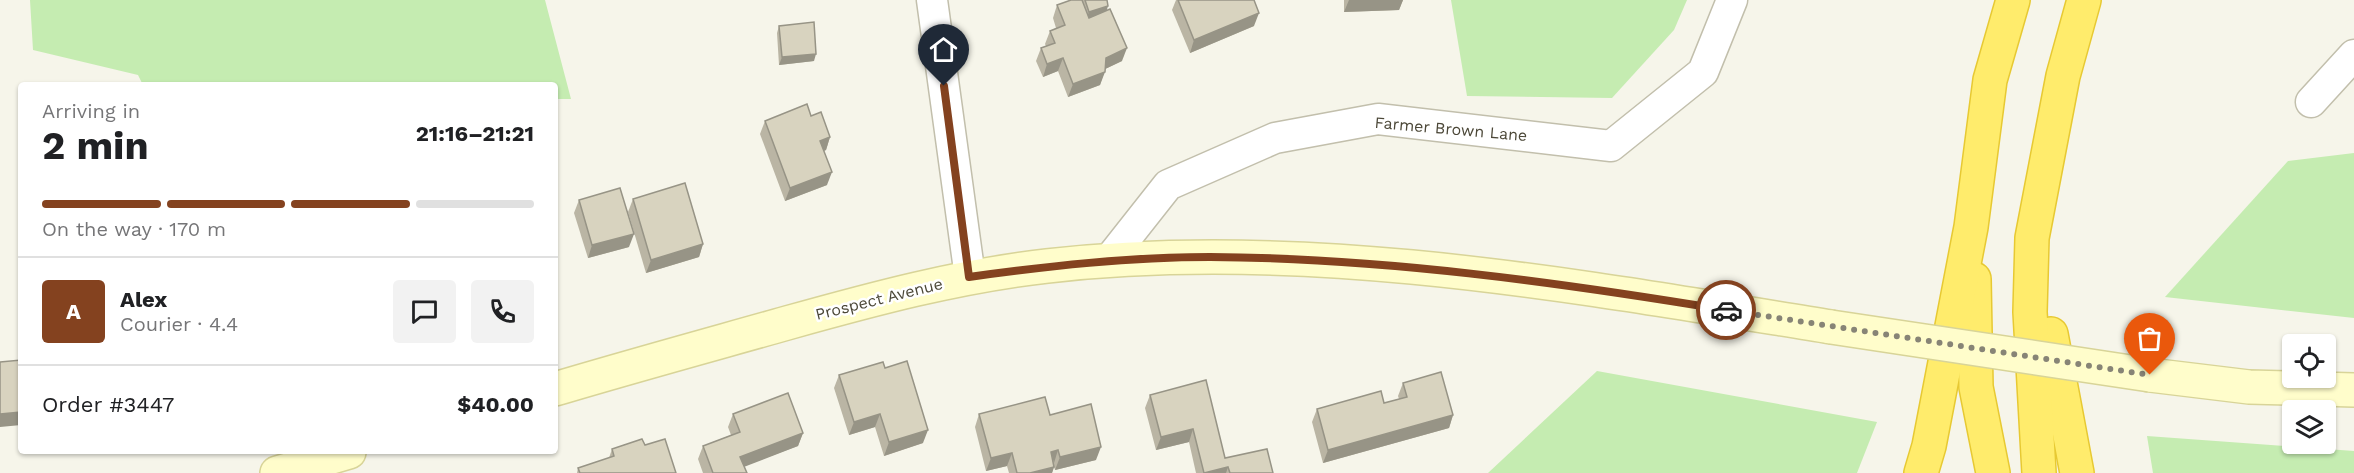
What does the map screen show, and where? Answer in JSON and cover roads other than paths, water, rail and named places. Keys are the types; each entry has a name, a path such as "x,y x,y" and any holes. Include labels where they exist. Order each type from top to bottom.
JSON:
{"highway":[{"path":"1921,473 1929,446 1971,226 1990,80 2013,0"},
{"path":"2039,473 2030,312 2032,238 2063,76 2084,0"},
{"path":"1971,226 1976,317 1976,387 1993,473"},
{"path":"2032,238 2077,473"}],"street":[{"path":"932,0 969,277"},
{"name":"Farmer Brown Lane","path":"1108,261 1168,185 1275,138 1378,119 1611,146 1703,72 1732,0"},
{"path":"2311,102 2354,55"},
{"name":"Prospect Avenue","path":"558,388 904,291 969,277 1048,266 1208,257 1290,259 1371,265 1536,282 2150,375 2249,387 2354,390"},
{"path":"277,473 342,454"}]}
